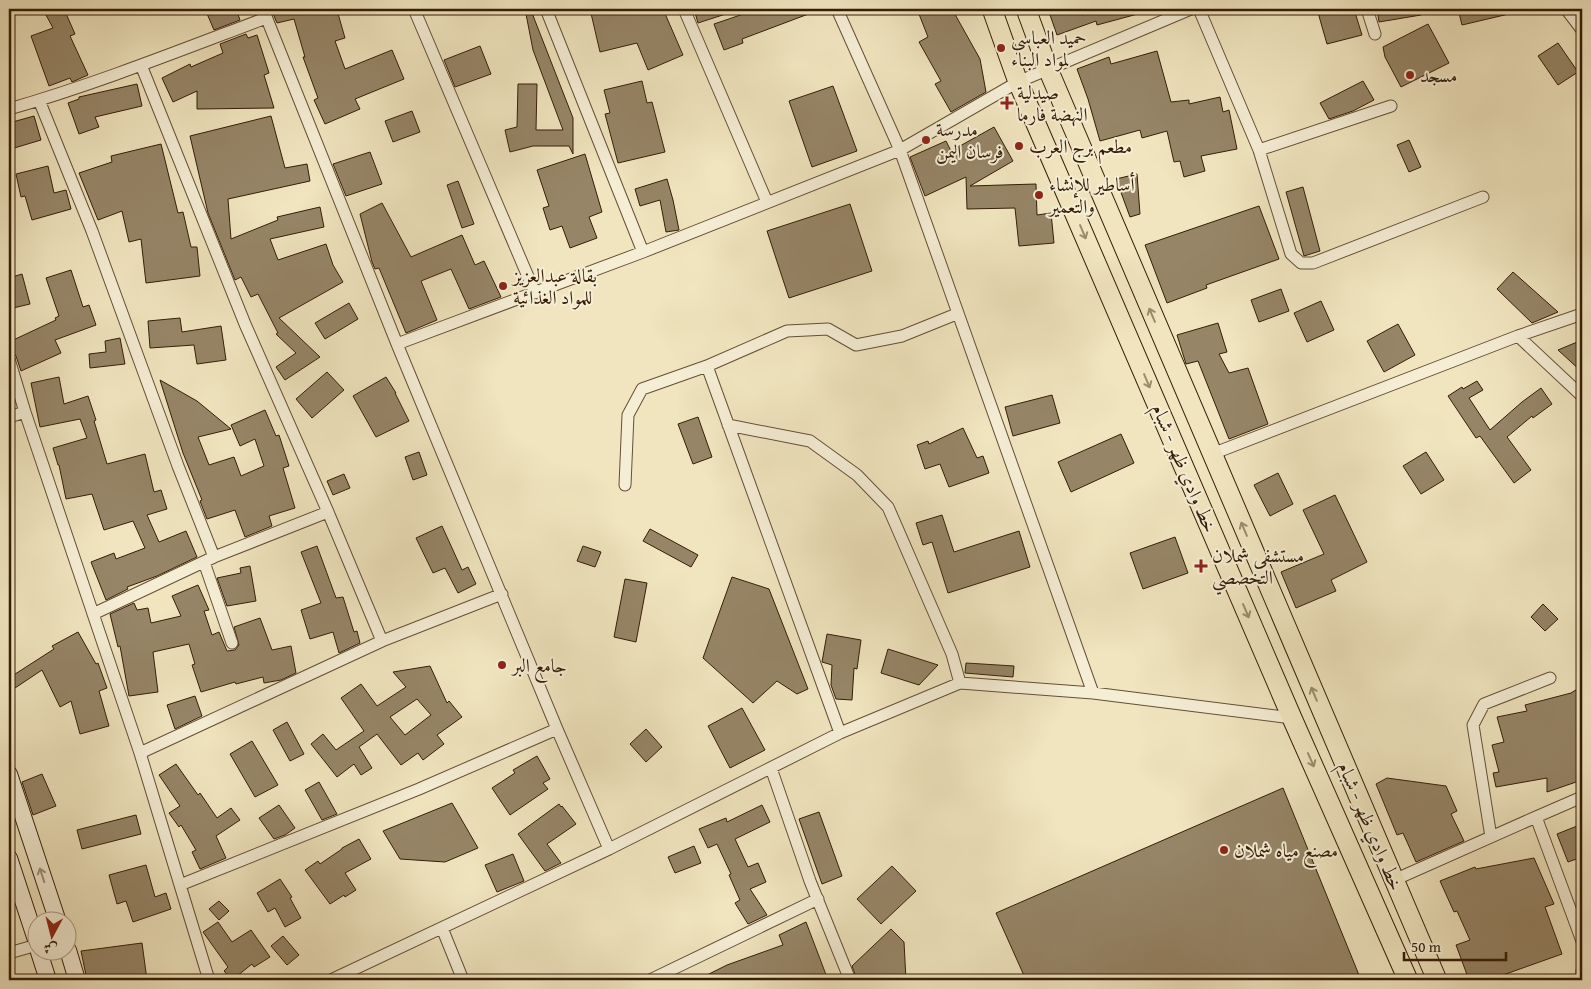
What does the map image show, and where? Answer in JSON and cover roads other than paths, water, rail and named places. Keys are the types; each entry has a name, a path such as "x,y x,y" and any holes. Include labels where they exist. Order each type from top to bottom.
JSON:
{"main road":[{"name":"خط وادي ظهر - شبام","path":"992,9 1018,82 1292,718 1408,980"},
{"name":"خط وادي ظهر - شبام","path":"1026,9 1048,70 1437,980"}],"street":[{"path":"414,9 535,293"},
{"path":"546,9 643,252"},
{"path":"684,9 767,202"},
{"path":"837,9 900,150 1093,693"},
{"path":"397,344 643,252 900,150 1018,82 1191,9"},
{"path":"1199,9 1258,150 1291,254 1301,263 1313,262 1483,197"},
{"path":"1367,9 1375,34"},
{"path":"1566,9 1582,30"},
{"path":"9,109 140,65 265,13 397,344 609,849"},
{"path":"140,65 245,324 328,512 382,641"},
{"path":"40,100 92,231 178,466 209,560 232,643"},
{"path":"1258,150 1392,106"},
{"path":"1212,454 1518,336 1582,314"},
{"path":"625,485 628,415 642,389 707,366 787,331 828,329 856,345 902,336 954,315"},
{"path":"1518,336 1582,396"},
{"path":"9,360 140,753 209,980"},
{"path":"707,366 840,732"},
{"path":"9,416 25,412"},
{"path":"728,424 810,441 857,475 888,507 952,654 960,683"},
{"path":"93,614 209,560 328,512"},
{"path":"140,753 382,641 502,594"},
{"path":"1491,838 1474,724 1484,704 1550,678"},
{"path":"331,980 609,849 840,732 960,683 1093,693 1292,718"},
{"path":"180,885 419,789 557,729"},
{"path":"771,768 818,900 850,980"},
{"path":"9,774 55,912"},
{"path":"1394,880 1582,797"},
{"path":"1536,817 1582,941"},
{"path":"9,858 28,918"},
{"path":"650,980 818,900"},
{"path":"442,928 463,980"},
{"path":"9,953 28,948"},
{"path":"42,962 48,980"},
{"path":"72,962 78,980"},
{"path":"1582,971 1582,980"}],"place":[{"name":"حميد العباسي لمواد البناء","path":"1001,48"},
{"name":"مسجد","path":"1410,75"},
{"name":"صيدلية النهضة فارما","path":"1007,103"},
{"name":"مدرسة فرسان اليمن","path":"926,140"},
{"name":"مطعم برج العرب","path":"1019,146"},
{"name":"أساطير للإنشاء والتعمير","path":"1039,195"},
{"name":"بقالة عبدالعزيز للمواد الغذائية","path":"503,286"},
{"name":"مستشفى شملان التخصصي","path":"1201,566"},
{"name":"جامع البر","path":"502,665"},
{"name":"مصنع مياه شملان","path":"1224,850"}]}
